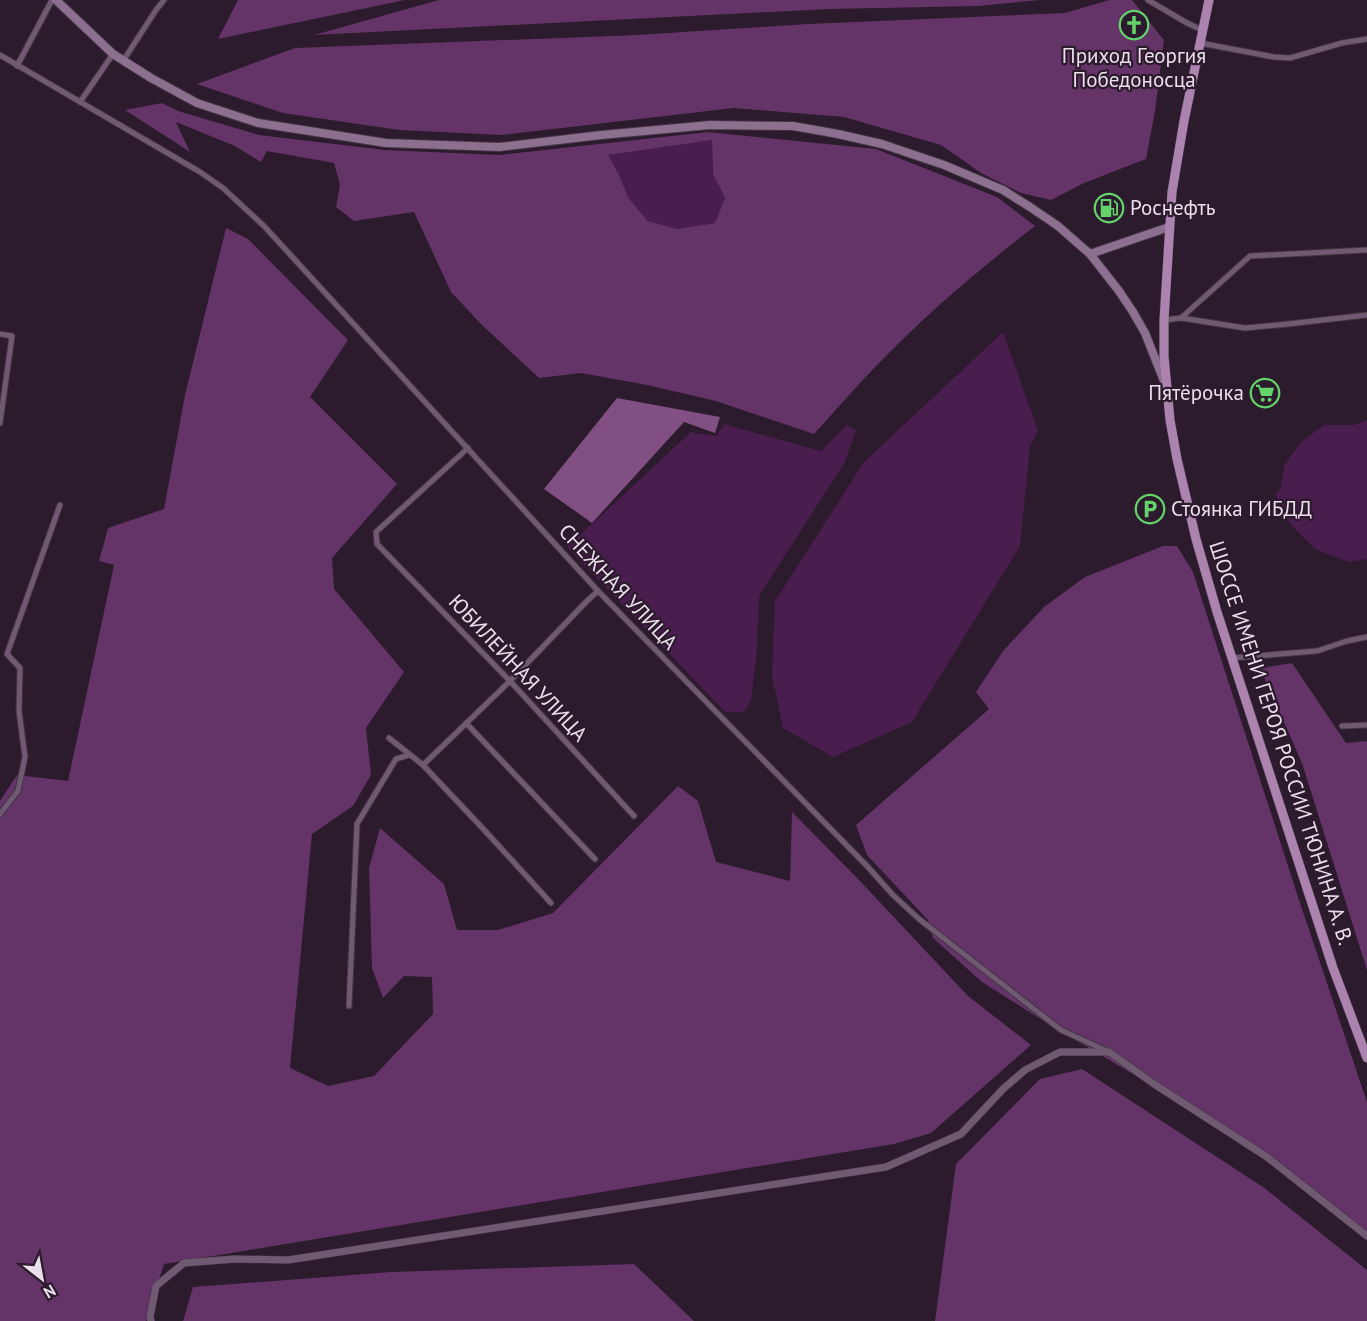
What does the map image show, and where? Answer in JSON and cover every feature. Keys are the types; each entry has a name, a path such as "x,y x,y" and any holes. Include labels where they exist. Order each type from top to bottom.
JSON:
{"main road":[{"path":"54,0 112,54 151,78 197,103 258,123 386,143 500,147 710,125 793,126 882,144 944,165 1003,190 1058,226 1090,254 1133,312 1145,333 1166,387"},
{"name":"ШОССЕ ИМЕНИ ГЕРОЯ РОССИИ ТЮНИНА А. В.","path":"1209,0 1176,163 1169,227 1164,320 1166,387 1170,420 1196,539 1232,658 1333,968 1367,1058"},
{"path":"1090,254 1169,227"}],"street":[{"path":"17,66 54,0"},
{"path":"123,61 164,0"},
{"path":"1148,0 1202,30"},
{"path":"1200,42 1274,57 1290,58 1342,43 1367,39"},
{"path":"80,102 112,54"},
{"name":"СНЕЖНАЯ УЛИЦА","path":"0,55 200,172 223,188 264,226 597,591 893,895 919,919 1061,1030 1109,1052"},
{"path":"1181,318 1250,256 1367,250"},
{"path":"1164,320 1181,318 1245,328 1367,315"},
{"path":"0,334 12,336 0,423"},
{"name":"ЮБИЛЕЙНАЯ УЛИЦА","path":"468,448 376,532 377,544 510,681 634,816"},
{"path":"7,654 60,505"},
{"path":"423,765 510,681 597,591"},
{"path":"1232,658 1317,651 1367,637"},
{"path":"0,652 7,654 20,668 19,711 25,757 18,791 0,814"},
{"path":"466,723 595,859"},
{"path":"1342,726 1367,724"},
{"path":"389,738 423,765 551,903"},
{"path":"349,1006 357,824 396,759 409,756"},
{"path":"151,1321 156,1287 184,1263 235,1259 288,1260 885,1167 961,1134 1024,1070 1060,1052 1109,1052 1267,1157 1367,1236"}],"shaded area":[{"path":"238,0 405,0 218,39"},
{"path":"439,0 1040,0 978,6 829,9 314,35"},
{"path":"1109,0 1132,0 1164,40 1146,159 1084,183 1051,200 1021,193 981,173 941,145 844,117 734,108 502,135 399,130 283,113 197,84 295,48 637,35 808,24 1065,13"},
{"path":"162,103 178,111 259,135 385,150 499,155 708,132 876,149 997,197 1035,226 976,273 919,324 874,368 814,434 716,401 647,385 581,373 539,378 481,324 451,292 414,212 354,221 336,207 340,185 334,163 267,151 261,162 235,146 176,122 190,152 125,110","holes":["712,140 713,174 725,198 715,223 677,229 648,221 629,199 608,155"]},
{"path":"712,140 713,174 725,198 715,223 677,229 648,221 629,199 607,155"},
{"path":"226,228 248,239 348,340 310,397 397,484 332,558 334,589 404,672 366,728 371,775 353,806 312,834 290,1068 328,1086 374,1076 433,1014 432,977 404,976 383,998 372,968 369,868 380,828 444,884 457,930 498,930 553,913 678,786 698,801 716,862 790,881 792,812 968,996 1031,1045 931,1133 894,1144 164,1264 146,1321 0,1321 0,801 17,775 68,781 114,565 99,561 108,528 164,509 185,395"},
{"path":"1003,332 1038,431 1030,446 1020,546 912,722 833,757 783,728 772,676 775,601 864,462"},
{"path":"617,398 720,417 715,433 684,422 592,523 544,489"},
{"path":"1367,420 1367,559 1349,562 1315,549 1293,527 1280,509 1276,495 1281,487 1284,466 1300,443 1324,425 1354,425"},
{"path":"724,424 821,451 847,425 856,430 845,462 759,596 757,650 751,700 744,712 725,712 567,547 691,432 716,436"},
{"path":"1163,546 1177,546 1193,572 1367,1102 1367,1233 1268,1154 1050,1025 982,982 933,938 928,920 867,855 856,825 989,709 976,692 1003,651 1044,607 1085,577"},
{"path":"1292,663 1346,743 1367,741 1367,970 1302,763 1260,668"},
{"path":"1082,1069 1263,1187 1367,1270 1367,1321 935,1321 956,1164 1040,1079"},
{"path":"634,1264 694,1321 183,1321 193,1287 391,1272"}],"place":[{"name":"Приход Георгия Победоносца","path":"1134,25"},
{"name":"Роснефть","path":"1109,208"},
{"name":"Пятёрочка","path":"1265,393"},
{"name":"Стоянка ГИБДД","path":"1150,509"}]}
